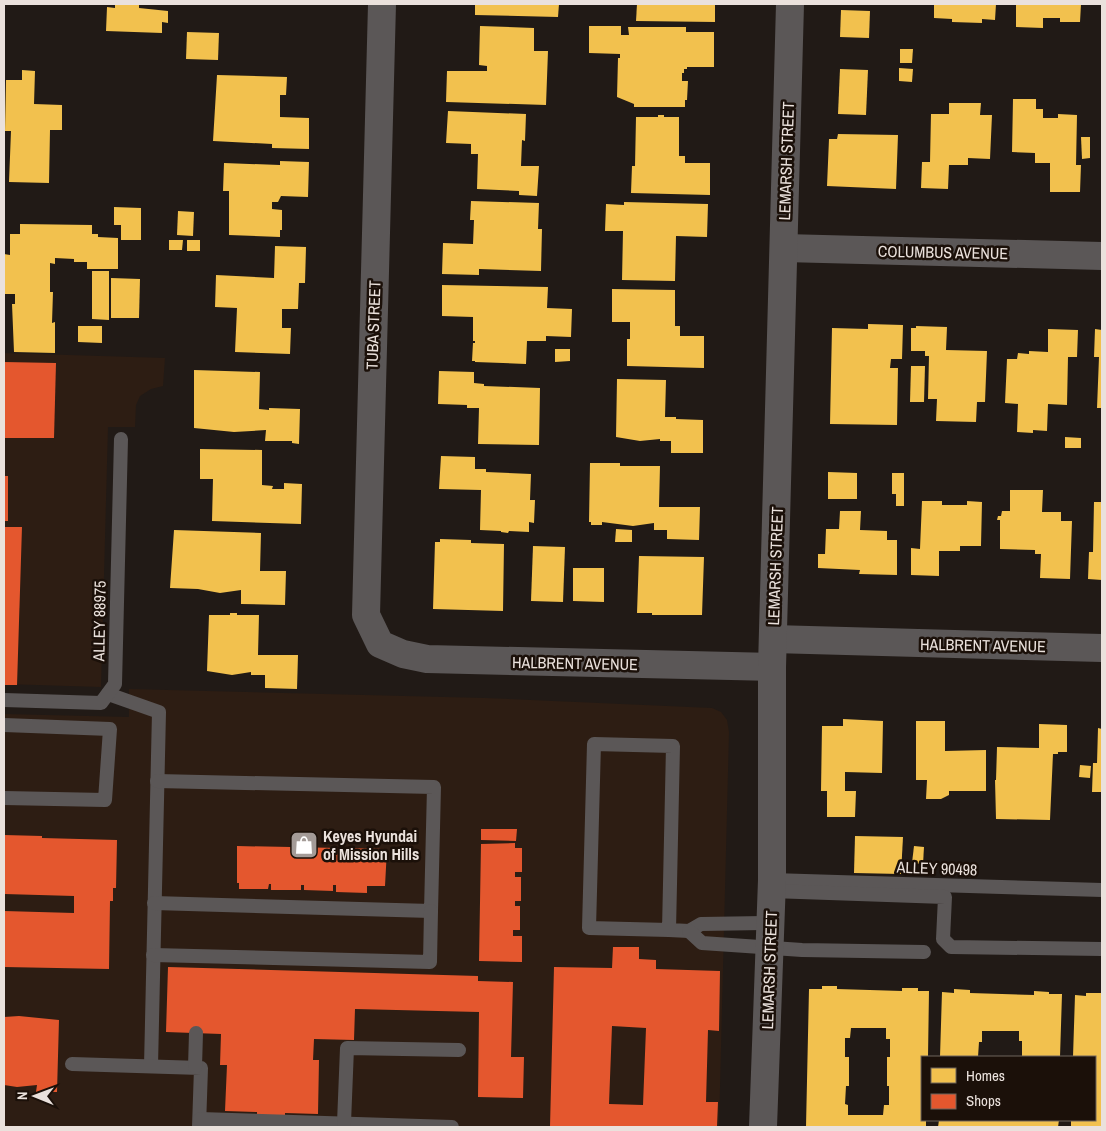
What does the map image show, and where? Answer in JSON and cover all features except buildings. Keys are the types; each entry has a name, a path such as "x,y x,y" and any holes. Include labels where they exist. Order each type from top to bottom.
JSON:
{"street":[{"name":"TUBA STREET","path":"380,644 366,615 382,4"},
{"name":"LEMARSH STREET","path":"763,1127 770,935 772,667 790,4"},
{"name":"COLUMBUS AVENUE","path":"784,248 1102,256"},
{"name":"HALBRENT AVENUE","path":"773,640 1102,648"},
{"name":"HALBRENT AVENUE","path":"380,644 403,654 427,659 772,667"}],"lane":[{"name":"ALLEY 88975","path":"108,694 115,684 121,439"},
{"path":"4,700 101,703 108,694 158,712 151,1066"},
{"path":"4,725 110,729 105,800 4,798"},
{"path":"668,930 673,746 594,744 590,928 689,931 701,924 770,935 802,950 924,952"},
{"path":"153,955 198,962 430,962 434,787 157,781"},
{"path":"771,886 945,897 944,939 951,947 1102,949"},
{"name":"ALLEY 90498","path":"771,886 1102,890"},
{"path":"154,903 431,911"},
{"path":"689,931 702,943 770,935"},
{"path":"195,1067 196,1033"},
{"path":"344,1124 347,1048 459,1050"},
{"path":"72,1064 201,1068 200,1123 452,1127"}],"shaded area":[{"path":"4,353 165,358 163,386 151,389 140,396 136,405 135,427 108,427 101,687 4,684"},
{"path":"129,689 485,698 712,708 721,712 727,720 729,732 719,1127 4,1127 4,714 129,717"}],"place":[{"name":"Keyes Hyundai of Mission Hills","path":"304,845"}]}
